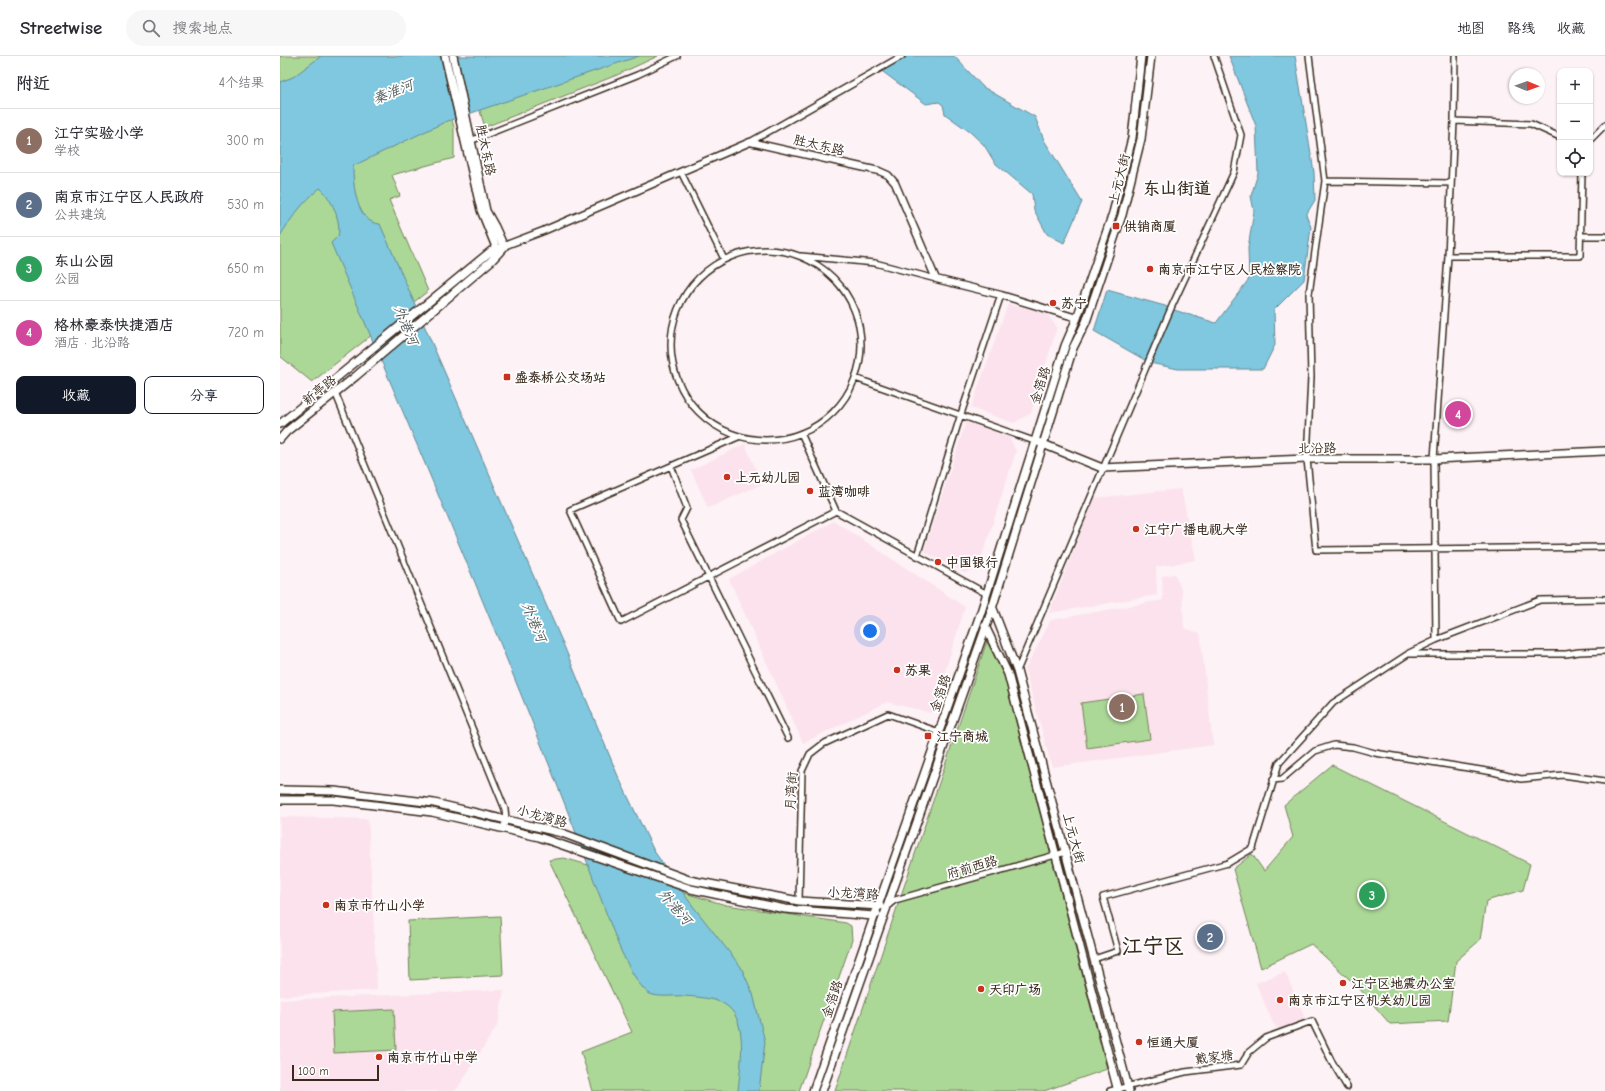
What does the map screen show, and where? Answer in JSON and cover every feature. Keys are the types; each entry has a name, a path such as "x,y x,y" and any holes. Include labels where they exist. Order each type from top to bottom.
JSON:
{"main road":[{"name":"胜太东路","path":"445,56 486,211 496,227 504,247"},
{"name":"胜太东路","path":"453,56 481,210 496,247"},
{"name":"上元大街","path":"1065,346 1077,318 1114,212 1132,138 1141,56"},
{"name":"上元大街","path":"1073,348 1086,322 1122,215 1141,139 1151,56"},
{"name":"新亭路","path":"280,424 496,247"},
{"name":"新亭路","path":"280,440 287,431 356,376 491,261 504,247"},
{"name":"金箔路","path":"813,1091 981,612 1065,346"},
{"name":"金箔路","path":"822,1091 992,607 1073,348"},
{"name":"北沿路","path":"1034,441 1102,468 1307,459 1434,459 1605,451"},
{"name":"上元大街","path":"987,594 1017,671 1128,1089"},
{"name":"上元大街","path":"981,612 985,627 1008,674 1056,855 1115,1090"},
{"name":"小龙湾路","path":"280,790 334,791 426,802 562,833 689,880 799,901 886,906"},
{"name":"小龙湾路","path":"280,800 333,800 432,812 539,837 691,888 785,909 874,916 886,906"}],"street":[{"path":"467,137 637,75 677,56"},
{"path":"496,247 504,247 750,142 902,56"},
{"path":"1017,671 1172,306 1234,172 1242,135 1214,56"},
{"path":"1308,56 1325,181 1309,294 1311,377 1307,459 1316,550 1605,547"},
{"path":"1436,640 1434,459 1448,256 1456,56"},
{"path":"1454,121 1531,124 1557,136"},
{"path":"1593,137 1605,125"},
{"name":"胜太东路","path":"750,142 879,171 888,175 894,182 936,279"},
{"path":"681,172 724,260"},
{"path":"1448,256 1580,256 1582,176"},
{"path":"1325,181 1451,183"},
{"path":"1580,236 1605,236"},
{"path":"799,256 822,268 843,290 857,318 861,348 855,378 844,399 829,417 802,433 786,439 762,441 738,437 709,422 687,398 674,369 672,349 671,336 680,305 698,278 724,260 749,252 774,250 799,256 875,263 1001,295 1077,318"},
{"path":"917,556 961,414 1001,295"},
{"path":"855,378 961,414 1034,441"},
{"path":"335,392 505,809 506,820 503,829"},
{"path":"802,433 836,511 987,594"},
{"path":"738,437 570,510 621,622 836,511"},
{"path":"671,466 687,508 681,520 788,738"},
{"path":"1094,959 1118,951 1103,897 1228,864 1253,848 1278,762 1333,703 1408,654 1436,640 1540,600 1605,599"},
{"path":"1408,654 1566,654 1605,651"},
{"name":"月湾街","path":"799,901 802,771 810,754 823,744 888,714 939,732"},
{"path":"1273,780 1282,779 1315,751 1334,745 1353,747 1375,754 1493,772 1521,779 1563,775 1605,781"},
{"name":"府前西路","path":"886,906 895,900 1066,852"},
{"name":"戴家塘","path":"1128,1089 1185,1072 1241,1065 1249,1052 1266,1038 1312,1021 1331,1060 1347,1087"},
{"path":"1115,1090 1128,1089"}],"shaded area":[{"path":"1008,304 1046,313 1057,327 1031,413 1014,423 971,408"},
{"path":"966,422 1009,437 1016,451 978,569 964,573 924,551"},
{"name":"上元幼儿园","path":"745,444 762,484 708,508 691,470"},
{"name":"江宁广播电视大学","path":"1181,489 1196,560 1156,567 1157,595 1049,613 1095,498"},
{"path":"834,521 965,607 932,713 887,702 803,743 729,579"},
{"path":"1175,574 1182,592 1184,628 1200,633 1213,745 1052,767 1025,670 1051,620 1163,600 1162,576"},
{"name":"南京市竹山小学","path":"280,817 368,819 377,990 280,996"},
{"name":"南京市江宁区机关幼儿园","path":"1285,972 1305,1018 1279,1029 1273,1023 1256,983"},
{"name":"南京市竹山中学","path":"504,990 498,1024 457,1089 454,1091 280,1091 280,1000"}],"green space":[{"path":"280,56 437,56 454,128 454,158 392,175 400,196 389,200 428,291 312,382 280,356"},
{"path":"566,56 658,56 617,75 485,127 478,105"},
{"path":"987,641 1004,675 1107,1069 1044,1091 835,1091"},
{"path":"1144,694 1150,739 1087,748 1081,703"},
{"path":"1332,765 1530,864 1523,890 1486,901 1480,940 1456,961 1448,1021 1390,1024 1359,988 1311,944 1261,968 1233,869 1252,854 1264,871 1293,837 1284,805"},
{"path":"564,858 726,905 846,923 851,926 852,940 799,1091 593,1091 581,1052 632,1032 549,860"},
{"path":"500,916 503,975 410,980 408,921"},
{"path":"394,1009 396,1050 334,1053 332,1012"}],"water":[{"path":"321,56 639,56 445,122 353,166 355,192 361,210 366,217 372,222 380,224 564,646 618,776 654,851 689,901 741,967 753,994 765,1042 759,1091 738,1091 742,1046 741,1034 734,1013 723,1003 707,998 658,996 650,994 636,979 618,944 566,807 503,650 331,243 338,236 339,230 337,217 332,203 320,188 298,210 280,236 280,82 293,77"},
{"path":"902,56 954,56 983,87 1035,117 1044,140 1082,202 1064,243 1047,234 1034,210 1032,194 995,163 984,145 970,132 945,114 943,105 939,102 926,104 879,69"},
{"path":"1229,56 1295,56 1314,172 1315,200 1306,215 1311,227 1304,280 1274,310 1275,345 1263,369 1178,369 1150,363 1094,331 1107,290 1165,306 1216,323 1249,279 1248,248 1254,211 1251,196 1258,173 1256,126"}],"place":[{"name":"供销商厦","path":"1116,226"},
{"name":"南京市江宁区人民检察院","path":"1150,269"},
{"name":"苏宁","path":"1053,303"},
{"name":"盛泰桥公交场站","path":"507,377"},
{"name":"格林豪泰快捷酒店","path":"1458,414"},
{"name":"上元幼儿园","path":"727,477"},
{"name":"蓝湾咖啡","path":"810,491"},
{"name":"江宁广播电视大学","path":"1136,529"},
{"name":"中国银行","path":"938,562"},
{"name":"苏果","path":"897,670"},
{"name":"江宁实验小学","path":"1122,707"},
{"name":"江宁商城","path":"928,736"},
{"name":"东山公园","path":"1372,895"},
{"name":"南京市竹山小学","path":"326,905"},
{"name":"南京市江宁区人民政府","path":"1210,937"},
{"name":"江宁区地震办公室","path":"1343,983"},
{"name":"天印广场","path":"981,989"},
{"name":"南京市江宁区机关幼儿园","path":"1280,1000"},
{"name":"恒通大厦","path":"1139,1042"},
{"name":"南京市竹山中学","path":"379,1057"}],"district":[{"name":"东山街道","path":"1177,188"},
{"name":"江宁区","path":"1153,946"}],"water label":[{"name":"秦淮河","path":"393,92"},
{"name":"外港河","path":"406,325"},
{"name":"外港河","path":"534,622"},
{"name":"外港河","path":"675,907"}]}
